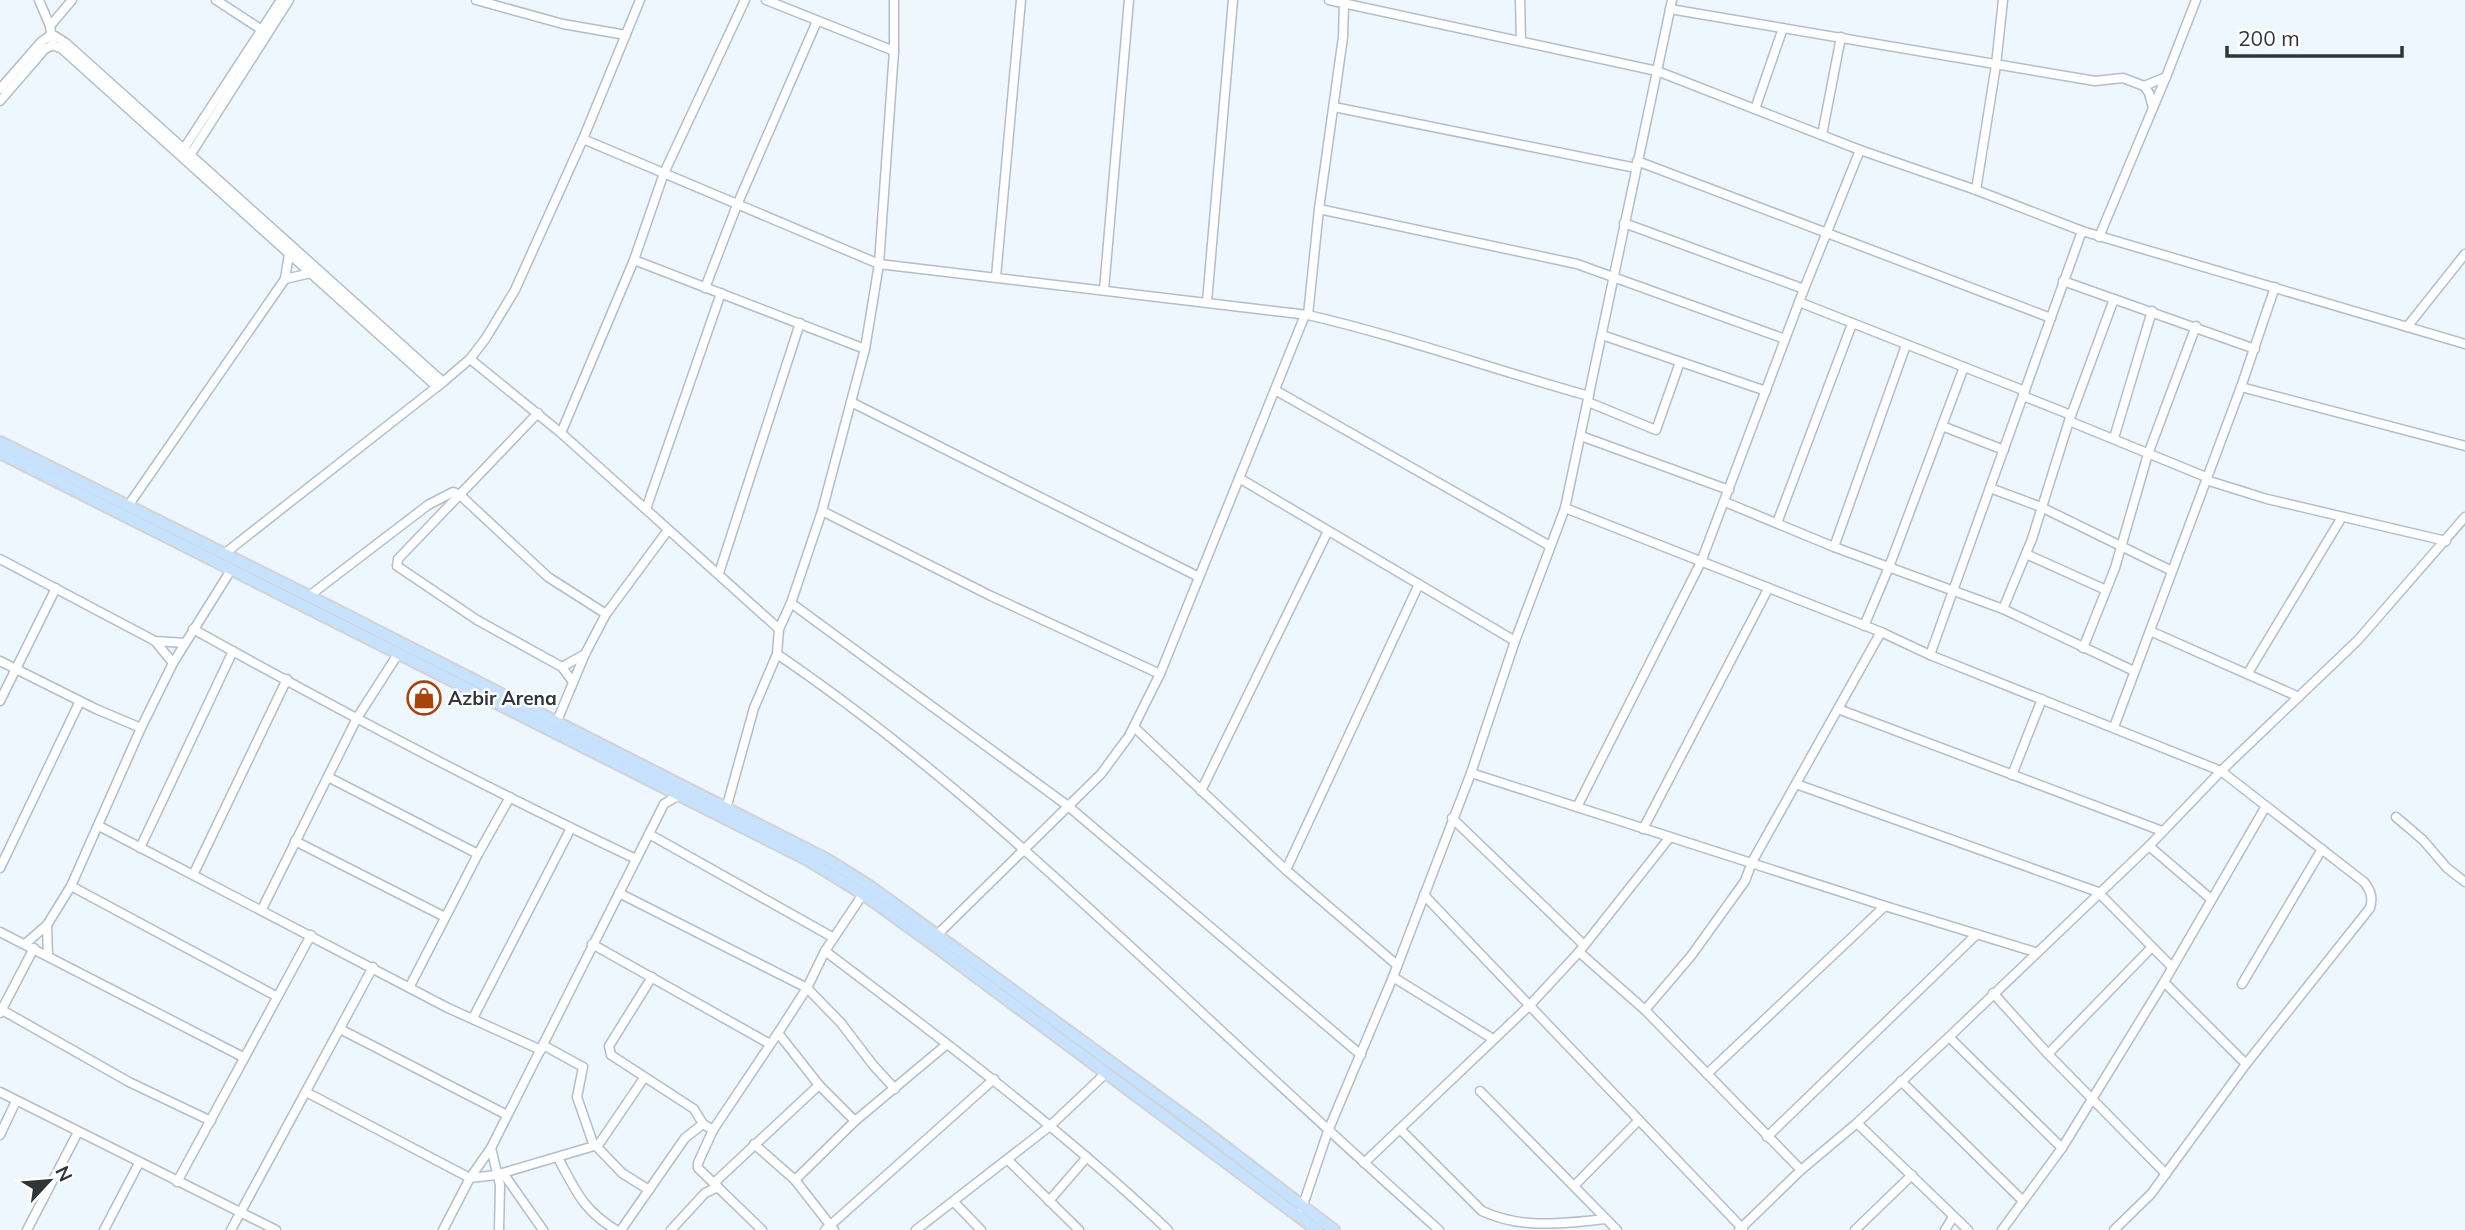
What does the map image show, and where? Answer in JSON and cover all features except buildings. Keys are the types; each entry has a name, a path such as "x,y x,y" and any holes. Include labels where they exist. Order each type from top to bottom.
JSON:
{"main road":[{"path":"0,442 556,721 592,746 661,786 807,860 923,931 937,935 1198,1126 1300,1211 1317,1230"},
{"path":"0,453 398,654 828,860 868,885 1106,1073 1300,1211 1334,1230"}],"street":[{"path":"39,0 50,26 52,41"},
{"path":"50,26 72,0"},
{"path":"216,0 262,30"},
{"path":"185,155 281,0"},
{"path":"185,155 289,0"},
{"path":"476,0 563,24 626,35"},
{"path":"224,554 470,359 501,316 515,290 583,139 640,0"},
{"path":"561,433 634,260 664,173 745,0"},
{"path":"766,0 894,51"},
{"path":"726,809 754,708 777,654 779,629 822,511 865,349 878,264 894,51 894,0"},
{"path":"996,277 1021,0"},
{"path":"1104,290 1129,0"},
{"path":"1207,302 1233,0"},
{"path":"1329,0 1657,71 1860,150 2099,237 2465,344"},
{"path":"1520,0 1521,40"},
{"path":"1976,190 1996,65 2003,0"},
{"path":"2099,237 2196,0"},
{"path":"937,935 1101,774 1134,727 1160,674 1306,315 1343,37 1344,4"},
{"path":"1300,1211 1328,1131 1393,977 1471,773 1515,641 1565,508 1671,4 1783,28 1996,65 2095,81 2123,78 2144,86 2150,93 2153,108"},
{"path":"705,288 737,205 817,21"},
{"path":"1755,109 1783,28"},
{"path":"1822,135 1841,37"},
{"path":"0,101 52,41"},
{"path":"0,89 40,43 66,43 289,254 440,385"},
{"path":"2144,86 2166,77"},
{"path":"1334,107 1636,164 1828,232 2051,318"},
{"path":"583,139 878,264 1306,315 1367,329 1588,399 1656,430 1680,362"},
{"path":"1577,807 1701,562 1804,289 1860,150"},
{"path":"185,155 440,385"},
{"path":"1319,209 1577,264 1785,339"},
{"path":"1624,223 1804,289"},
{"path":"1930,655 2082,231"},
{"path":"128,506 285,279 289,254"},
{"path":"2407,327 2465,254"},
{"path":"634,260 865,349"},
{"path":"285,279 311,273"},
{"path":"2063,281 2255,349"},
{"path":"2114,727 2255,349 2275,287"},
{"path":"646,509 721,293"},
{"path":"2003,610 2026,554 2070,418 2114,299"},
{"path":"1799,302 1964,367 2206,479 2267,499 2446,541"},
{"path":"2114,438 2152,311"},
{"path":"719,573 800,323"},
{"path":"1777,523 1852,324"},
{"path":"2083,648 2106,590 2148,454 2196,326"},
{"path":"1602,335 1766,391"},
{"path":"1834,547 1906,345"},
{"path":"470,359 561,433 779,629"},
{"path":"1864,626 1964,367"},
{"path":"2241,387 2465,446"},
{"path":"1275,390 1550,546"},
{"path":"851,402 1199,577"},
{"path":"538,413 398,559 397,566 477,620 562,667 573,682"},
{"path":"1942,426 2004,450"},
{"path":"1581,436 1729,490"},
{"path":"1240,478 1515,641"},
{"path":"1990,488 2041,507 2172,570"},
{"path":"309,596 449,492 459,494 548,577 606,614"},
{"path":"1724,502 1834,547 2003,610 2134,671"},
{"path":"1565,508 1881,632 1930,655 2221,771 2371,890 2370,908 2246,1064 2151,1194 2114,1230"},
{"path":"822,511 991,596 1160,674"},
{"path":"2248,673 2342,517"},
{"path":"1424,895 1741,1229 1801,1170 1949,1037 2358,640 2465,517"},
{"path":"556,721 606,614 668,530"},
{"path":"1201,791 1328,531"},
{"path":"2026,554 2106,590"},
{"path":"0,559 155,641 173,663"},
{"path":"25,944 47,925 71,886 173,663 231,570"},
{"path":"1286,870 1419,584"},
{"path":"0,701 55,588"},
{"path":"1643,829 1769,589"},
{"path":"790,603 1068,806 1361,1055"},
{"path":"193,629 357,718 636,859"},
{"path":"2150,631 2299,697"},
{"path":"1645,1010 1691,956 1745,881 1752,862 1881,632"},
{"path":"155,641 185,643"},
{"path":"140,848 233,651"},
{"path":"261,909 357,718 398,654"},
{"path":"562,667 585,654"},
{"path":"777,654 841,698 966,797 1026,849 1328,1131 1439,1230"},
{"path":"0,661 141,728"},
{"path":"194,873 287,679"},
{"path":"2012,775 2042,699"},
{"path":"0,868 80,701"},
{"path":"1838,709 2162,831"},
{"path":"1134,727 1286,870 1397,965"},
{"path":"1471,773 2035,952"},
{"path":"328,776 478,854"},
{"path":"1796,784 2098,892 2171,966"},
{"path":"661,786 664,804"},
{"path":"443,1230 470,1178 491,1148 664,804 679,795"},
{"path":"410,986 510,797"},
{"path":"2015,1230 2004,1227 2062,1148 2164,982 2266,806"},
{"path":"2396,817 2423,840 2456,877 2465,882"},
{"path":"1452,818 1801,1170"},
{"path":"99,826 473,1018 583,1067 577,1097 596,1146 622,1173 649,1190"},
{"path":"473,1018 571,828"},
{"path":"649,834 834,938"},
{"path":"1364,1163 1530,1005 1581,949 1670,837"},
{"path":"295,841 445,917"},
{"path":"2148,845 2211,899"},
{"path":"2242,984 2322,849"},
{"path":"71,886 276,996"},
{"path":"619,893 807,988 841,1023 873,1066 895,1089"},
{"path":"762,1230 698,1168 698,1163 713,1130 807,988 825,951 863,894"},
{"path":"1707,1074 1885,906"},
{"path":"47,925 48,956"},
{"path":"0,932 243,1057"},
{"path":"1767,1137 1977,934"},
{"path":"177,1182 311,935"},
{"path":"592,944 770,1044"},
{"path":"2048,1054 2152,947"},
{"path":"34,948 1,1011 129,1082 211,1121"},
{"path":"825,951 994,1079 1168,1230"},
{"path":"231,1230 373,967"},
{"path":"652,977 609,1046 611,1055 694,1109 703,1124 713,1130"},
{"path":"1393,977 1493,1039"},
{"path":"2164,982 2246,1064"},
{"path":"1993,993 2048,1054 2166,1174"},
{"path":"340,1028 507,1115"},
{"path":"778,1033 819,1085 855,1121"},
{"path":"1949,1037 2062,1148"},
{"path":"795,1180 855,1121 946,1045"},
{"path":"916,1230 1051,1126 1106,1073"},
{"path":"306,1092 470,1178 500,1174 596,1146 644,1078"},
{"path":"754,1144 795,1180 830,1228 994,1079"},
{"path":"1901,1081 2023,1201"},
{"path":"671,1230 713,1182 819,1085"},
{"path":"1479,1091 1617,1230"},
{"path":"0,1092 276,1230"},
{"path":"0,1135 16,1101"},
{"path":"1574,1186 1639,1120"},
{"path":"1857,1122 1968,1230"},
{"path":"558,1158 596,1218 618,1230 685,1138 703,1124"},
{"path":"1399,1129 1482,1211 1507,1220 1542,1225 1606,1219"},
{"path":"27,1230 78,1132"},
{"path":"491,1148 500,1174 543,1230"},
{"path":"1049,1201 1087,1157"},
{"path":"1008,1160 1079,1230"},
{"path":"104,1230 139,1163"},
{"path":"499,1230 500,1174"},
{"path":"1855,1230 1912,1175"},
{"path":"705,1193 713,1182"},
{"path":"954,1202 981,1230"},
{"path":"1945,1230 1953,1217"}],"place":[{"name":"Azbir Arena","path":"424,698"}]}
